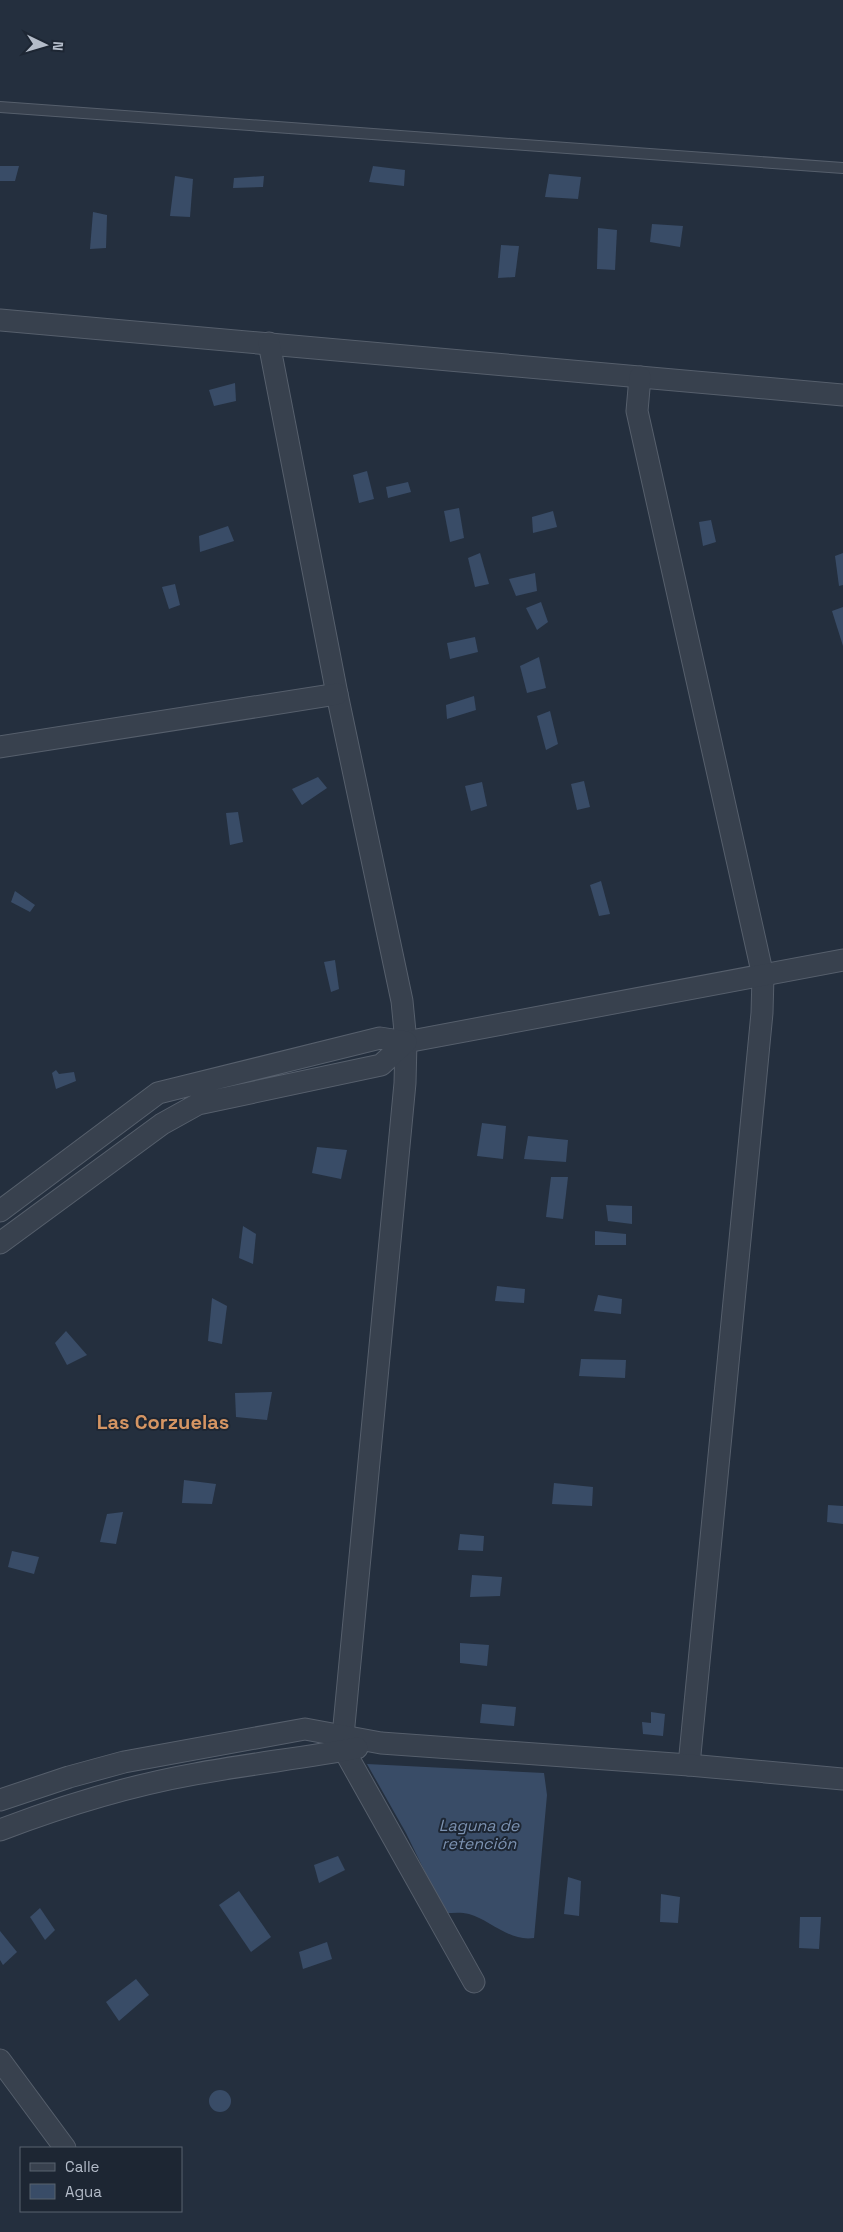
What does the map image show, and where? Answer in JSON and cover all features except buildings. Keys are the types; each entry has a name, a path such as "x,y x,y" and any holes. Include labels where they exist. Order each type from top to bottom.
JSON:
{"street":[{"path":"0,320 843,395"},
{"path":"268,344 337,694 402,1001 406,1042 405,1083 343,1743 474,1982"},
{"path":"640,377 637,410 763,976 761,1023 689,1766"},
{"path":"0,747 337,694"},
{"path":"0,1211 158,1093 380,1038 406,1042 843,960"},
{"path":"0,1243 162,1124 198,1104 381,1064 406,1042"},
{"path":"0,1800 68,1777 124,1762 305,1729 343,1743"},
{"path":"0,1830 49,1812 115,1792 343,1743 381,1743 843,1779"},
{"path":"0,2060 64,2147"}],"lane":[{"path":"0,107 843,168"}],"water":[{"path":"0,166 19,166 15,181 0,181"},
{"path":"373,166 405,170 404,186 369,182"},
{"path":"549,174 581,177 578,199 545,197"},
{"path":"175,176 193,179 190,217 170,216"},
{"path":"264,176 263,187 233,188 234,178"},
{"path":"93,212 107,215 106,248 90,249"},
{"path":"652,224 683,226 680,247 650,242"},
{"path":"598,228 617,230 615,270 597,269"},
{"path":"501,245 519,246 515,277 498,278"},
{"path":"235,383 236,401 214,406 209,390"},
{"path":"367,471 374,499 359,503 353,475"},
{"path":"408,482 411,492 388,498 386,487"},
{"path":"459,508 464,538 450,542 444,511"},
{"path":"553,511 557,527 533,533 532,517"},
{"path":"711,520 716,542 703,546 699,522"},
{"path":"228,526 234,541 200,552 199,536"},
{"path":"480,553 489,584 475,587 468,558"},
{"path":"843,553 843,585 839,586 835,556"},
{"path":"535,573 537,591 516,596 509,579"},
{"path":"175,584 180,605 169,609 162,587"},
{"path":"541,602 548,622 537,630 526,608"},
{"path":"843,607 843,646 832,611"},
{"path":"475,637 478,652 450,659 447,643"},
{"path":"539,657 546,688 527,693 520,666"},
{"path":"474,696 476,710 447,719 446,705"},
{"path":"550,711 558,744 546,750 537,716"},
{"path":"318,777 327,788 302,805 292,789"},
{"path":"584,781 590,807 577,810 571,784"},
{"path":"482,782 487,806 471,811 465,786"},
{"path":"238,812 243,842 230,845 226,813"},
{"path":"601,881 610,914 599,916 590,885"},
{"path":"15,891 35,905 30,912 11,902"},
{"path":"335,960 339,989 331,992 324,962"},
{"path":"56,1070 59,1074 74,1072 76,1081 56,1089 52,1073"},
{"path":"482,1123 506,1126 503,1159 477,1156"},
{"path":"528,1136 568,1140 566,1162 524,1159"},
{"path":"317,1147 347,1150 341,1179 312,1173"},
{"path":"551,1177 568,1177 563,1219 546,1217"},
{"path":"606,1205 632,1206 632,1224 608,1221"},
{"path":"243,1226 256,1234 253,1264 239,1258"},
{"path":"595,1231 626,1234 626,1245 595,1245"},
{"path":"497,1286 525,1289 524,1303 495,1301"},
{"path":"598,1295 622,1299 621,1314 594,1311"},
{"path":"212,1298 227,1306 222,1344 208,1341"},
{"path":"66,1331 87,1355 67,1365 55,1343"},
{"path":"581,1359 626,1360 625,1378 579,1376"},
{"path":"272,1392 267,1420 236,1417 235,1393"},
{"path":"184,1480 216,1484 212,1504 182,1503"},
{"path":"554,1483 593,1487 592,1506 552,1504"},
{"path":"828,1505 843,1506 843,1524 827,1522"},
{"path":"123,1512 116,1544 100,1542 107,1514"},
{"path":"460,1534 484,1536 483,1551 458,1550"},
{"path":"12,1551 39,1557 34,1574 8,1567"},
{"path":"472,1575 502,1577 500,1596 470,1597"},
{"path":"460,1643 489,1645 487,1666 460,1663"},
{"path":"482,1704 516,1707 514,1726 480,1723"},
{"path":"651,1712 665,1714 663,1736 643,1734 642,1722 651,1723"},
{"name":"Laguna de retención","path":"367,1764 544,1773 547,1795 534,1938 517,1937 508,1934 469,1914 445,1913 406,1833"},
{"path":"338,1856 345,1870 319,1883 314,1865"},
{"path":"568,1877 581,1881 579,1916 564,1914"},
{"path":"239,1891 271,1937 251,1952 219,1905"},
{"path":"661,1894 680,1897 678,1923 660,1922"},
{"path":"40,1908 55,1930 45,1940 30,1917"},
{"path":"800,1917 821,1917 819,1949 799,1948"},
{"path":"0,1931 17,1952 3,1965 0,1960"},
{"path":"327,1942 332,1959 303,1969 299,1952"},
{"path":"136,1979 149,1995 119,2021 106,2002"},
{"path":"220,2090 228,2093 231,2101 228,2109 220,2112 212,2109 209,2101 212,2093"}],"district":[{"name":"Las Corzuelas","path":"163,1422"}]}
